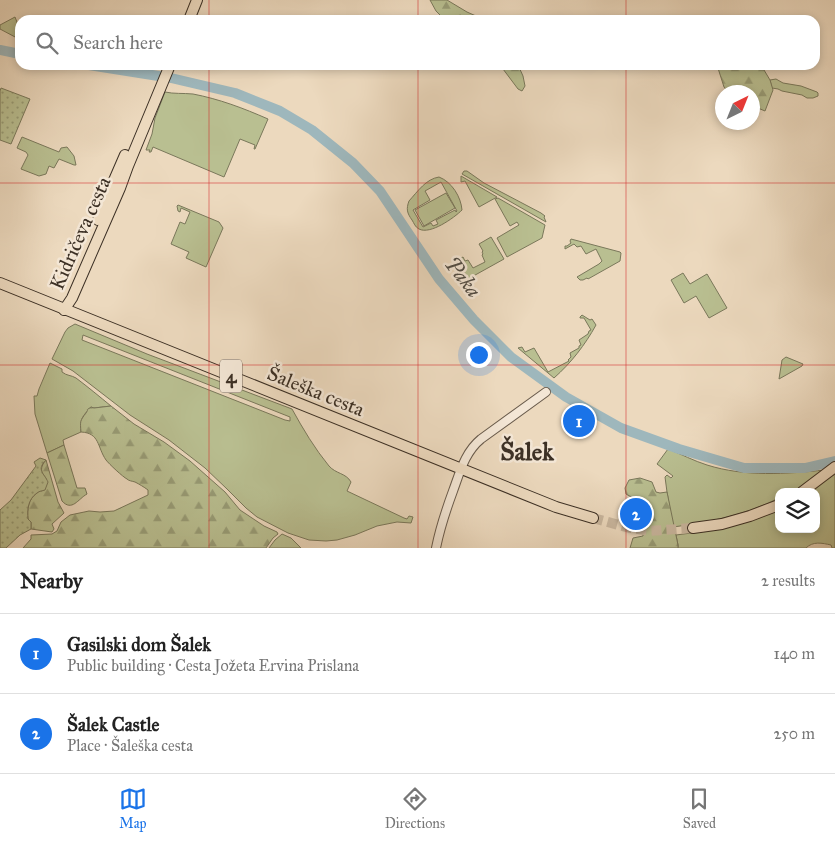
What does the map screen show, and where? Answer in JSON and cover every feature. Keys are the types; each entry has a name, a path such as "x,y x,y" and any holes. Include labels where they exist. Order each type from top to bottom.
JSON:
{"main road":[{"path":"184,15 190,0"},
{"path":"191,15 197,0"},
{"name":"Kidričeva cesta","path":"64,310 67,296 112,185 165,70"},
{"name":"Šaleška cesta","path":"0,283 556,507 593,518"},
{"path":"807,488 835,467"},
{"path":"693,528 722,524 775,508"}],"street":[{"path":"436,548 439,532 461,468 472,447 546,392"}],"green space":[{"path":"430,0 447,0 474,15 440,15"},
{"path":"15,17 15,37 0,29 0,25"},
{"path":"504,70 520,70 525,86 522,91 518,89"},
{"path":"719,70 764,70 773,90 765,111 760,109 760,85 723,85"},
{"path":"776,79 783,83 801,86 817,92 818,96 807,98 802,95 772,88 770,80"},
{"path":"1,88 30,99 11,144 0,140"},
{"path":"165,92 193,94 212,98 268,119 255,149 255,145 240,139 224,177 153,147 151,152 149,152 150,150 146,150"},
{"path":"22,137 59,152 61,148 67,147 74,156 76,165 59,159 54,168 49,166 46,174 39,176 21,169 28,155 17,148"},
{"path":"464,171 541,213 545,216 546,222 462,174"},
{"path":"461,176 497,197 479,207 465,181 461,182"},
{"path":"434,178 444,179 452,186 458,195 462,210 442,225 429,230 419,229 408,213 409,201 426,183","holes":["441,182 457,211 455,210 436,220 438,224 433,226 431,223 423,227 413,210 430,200 425,191"]},
{"path":"446,193 455,208 424,226 415,210"},
{"path":"498,198 545,225 542,238 507,257 497,238 519,225 517,222 510,226 495,199"},
{"path":"178,205 219,222 223,228 206,267 186,258 189,252 171,244 180,222 185,224 190,212 181,208 180,212 178,211"},
{"path":"491,237 504,259 468,279 459,259 463,257 465,261 468,260 473,268 485,262 482,255 483,251 479,244"},
{"path":"571,239 620,252 620,261 588,279 580,280 577,277 602,261 596,249 586,254 581,246 577,247 574,244 565,249 565,246 571,243"},
{"path":"683,273 690,284 707,274 727,308 709,318 696,296 684,303 671,280"},
{"path":"582,315 590,320 592,319 596,325 577,353 554,378 518,348 522,347 525,352 534,348 548,372 569,361 570,353 581,345 579,340 591,330 584,318 580,318"},
{"path":"75,324 147,354 292,409 309,439 329,466 349,479 351,482 347,491 404,518 413,517 411,523 397,522 377,526 355,535 326,541 309,540 288,533 257,517 205,468 169,440 130,415 73,371 52,359 68,328","holes":["83,335 290,417 290,421 285,420 82,340"]},
{"path":"786,357 803,364 779,379 782,360"},
{"path":"50,363 62,369 62,372 76,378 111,406 91,407 82,418 81,432 63,440 64,445 47,453 35,414 34,396 37,396"},
{"path":"111,406 134,424 164,442 190,461 225,492 240,510 278,534 266,548 23,548 31,539 31,535 52,534 57,531 61,522 70,515 89,511 114,511 148,495 148,490 125,478 108,462 92,435 81,432 81,421 87,410 91,407"},
{"path":"64,445 77,488 85,488 87,494 72,505 62,501 47,453"},
{"path":"668,449 697,462 721,469 766,474 825,470 799,488 775,488 775,500 753,509 701,523 673,527 665,477 667,475 671,478 673,476 657,464"},
{"path":"40,458 46,460 41,469 48,482 45,490 38,492 30,501 28,519 31,522 31,529 20,535 6,548 0,548 0,510 11,500 36,466 34,462"},
{"path":"46,460 58,502 64,513 52,524 54,529 52,532 31,529 31,522 28,519 30,501 34,495 44,490 46,478 42,469"},
{"path":"835,474 835,548 832,548 831,545 818,543 806,548 678,548 676,535 699,532 775,509 775,533 820,533 820,488 813,488"},
{"path":"640,478 652,482 656,492 667,492 678,548 630,548 633,538 643,536 646,510 642,502 626,494 625,488 629,480"},
{"path":"282,534 291,538 301,548 269,548"}],"waterway":[{"name":"Paka","path":"0,50 15,53"},
{"name":"Paka","path":"121,70 171,78 235,93 280,111 312,130 353,163 380,191 439,279 474,320 511,357 566,397 621,428 679,449 744,468 805,468 835,461"}],"tunnel":[{"path":"593,518 649,531 693,528"}],"place":[{"name":"Gasilski dom Šalek","path":"579,421"},
{"name":"Šalek Castle","path":"636,514"}],"district":[{"name":"Šalek","path":"527,451"}]}
